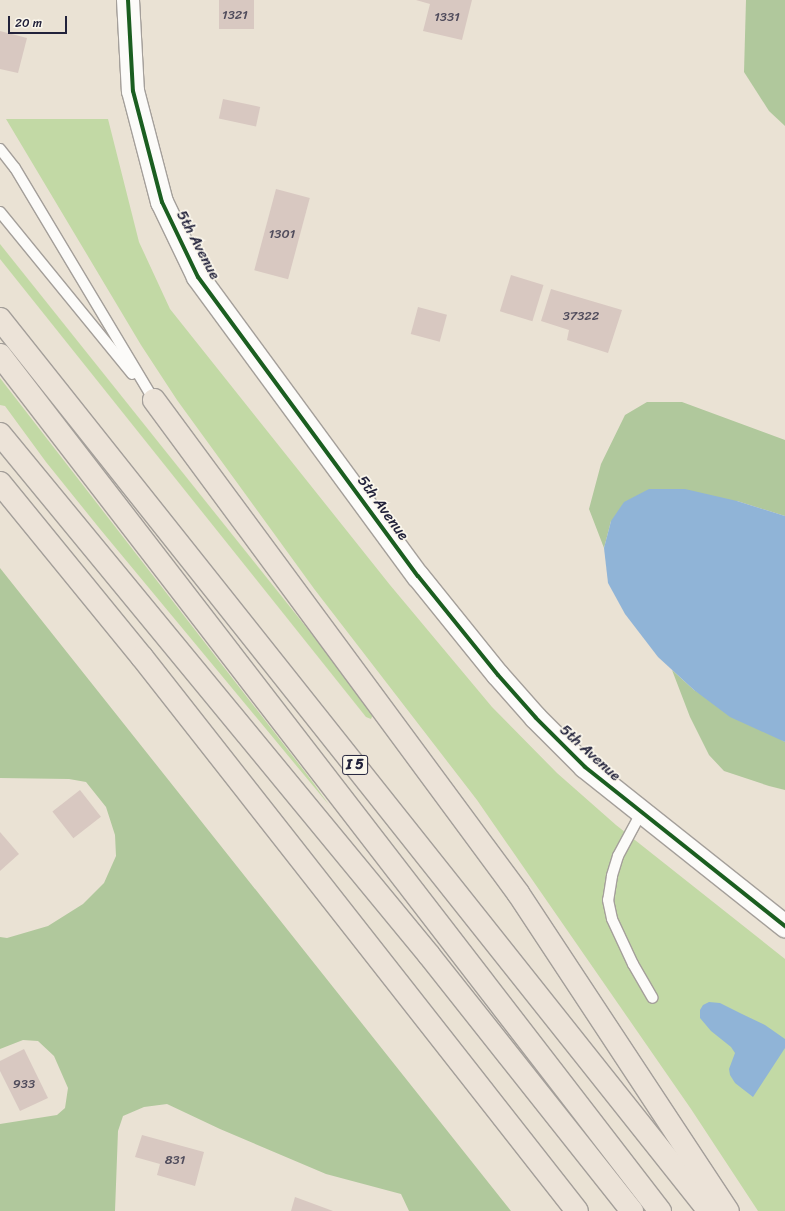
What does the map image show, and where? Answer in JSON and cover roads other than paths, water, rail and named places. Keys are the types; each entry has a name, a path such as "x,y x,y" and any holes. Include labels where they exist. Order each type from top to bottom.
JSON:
{"highway":[{"name":"I 5","path":"0,319 709,1211"},
{"name":"I 5","path":"0,355 660,1211"},
{"path":"154,400 518,893 728,1211"},
{"path":"0,434 429,955 632,1211"},
{"path":"0,483 142,657 577,1211"}],"street":[{"name":"5th Avenue","path":"128,0 133,92 162,202 198,277 418,576 498,675 551,734 585,768 785,926"}],"lane":[{"path":"0,149 15,168 154,400"},
{"path":"0,212 154,400"},
{"path":"642,813 618,856 612,876 608,900 612,919 633,964 653,998"}],"water":[{"path":"649,489 685,489 737,501 785,516 785,742 730,717 694,690 658,657 625,614 608,583 604,548 611,521 624,502"},
{"path":"709,1002 720,1003 765,1025 785,1039 785,1048 753,1097 735,1083 730,1075 729,1069 735,1053 731,1047 711,1031 700,1018 700,1010 703,1005"}]}
